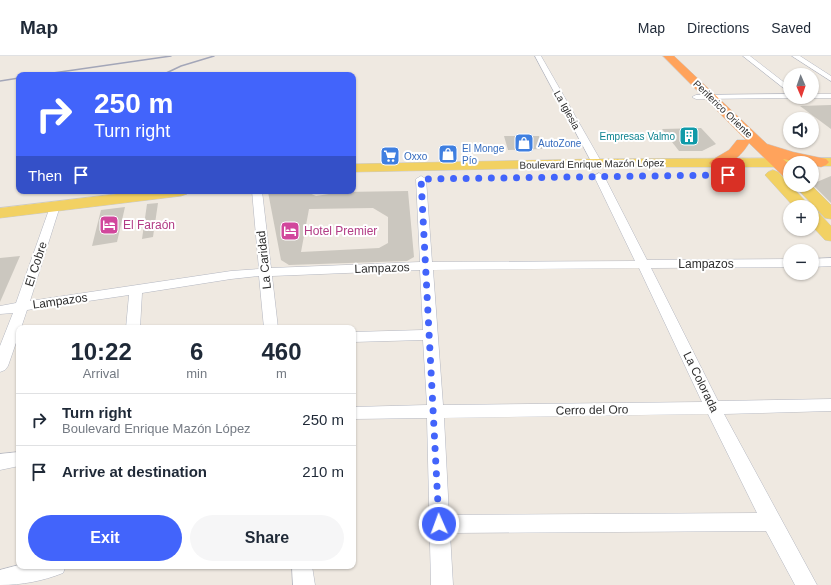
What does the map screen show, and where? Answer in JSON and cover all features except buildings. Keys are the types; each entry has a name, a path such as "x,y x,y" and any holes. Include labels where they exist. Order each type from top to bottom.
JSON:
{"highway":[{"name":"Periferico Oriente","path":"655,56 761,163 776,169"},
{"name":"Periferico Oriente","path":"668,56 761,146 776,169"},
{"path":"717,163 731,156 742,143"},
{"path":"761,146 821,166"},
{"path":"776,169 783,172"}],"main road":[{"name":"Boulevard Enrique Mazón López","path":"356,180 421,179 717,163 761,163"},
{"name":"Boulevard Enrique Mazón López","path":"356,168 598,170 776,169 821,166 831,174"},
{"path":"776,169 799,200"},
{"path":"809,192 831,214"},
{"path":"0,199 41,194"},
{"path":"0,213 156,194"},
{"path":"819,223 831,236"}],"street":[{"name":"La Iglesia","path":"538,56 598,170"},
{"path":"746,56 783,85"},
{"path":"796,56 831,79"},
{"path":"696,97 783,96"},
{"path":"819,96 831,96"},
{"name":"La Colorada","path":"598,170 770,522 806,585"},
{"path":"421,179 435,411 442,585"},
{"name":"La Caridad","path":"258,194 271,325"},
{"name":"El Cobre","path":"0,366 22,306 55,206"},
{"path":"819,263 831,262"},
{"name":"Lampazos","path":"0,310 231,275 265,272 426,266 783,263"},
{"path":"133,325 136,290"},
{"path":"356,337 430,335"},
{"name":"Cerro del Oro","path":"356,413 714,409 831,405"},
{"path":"0,462 16,459"},
{"path":"439,524 770,522"},
{"path":"0,580 44,569"},
{"path":"302,569 304,585"}],"railway":[{"path":"60,72 171,56"},
{"path":"168,72 181,66 214,56"},
{"path":"0,81 16,78"}],"place":[{"name":"Empresas Valmo","path":"689,136"},
{"name":"AutoZone","path":"524,143"},
{"name":"El Monge Pío","path":"448,154"},
{"name":"Oxxo","path":"390,156"},
{"name":"El Faraón","path":"109,225"},
{"name":"Hotel Premier","path":"290,231"}],"route":[{"path":"439,524 435,411 421,179 728,175"}]}
